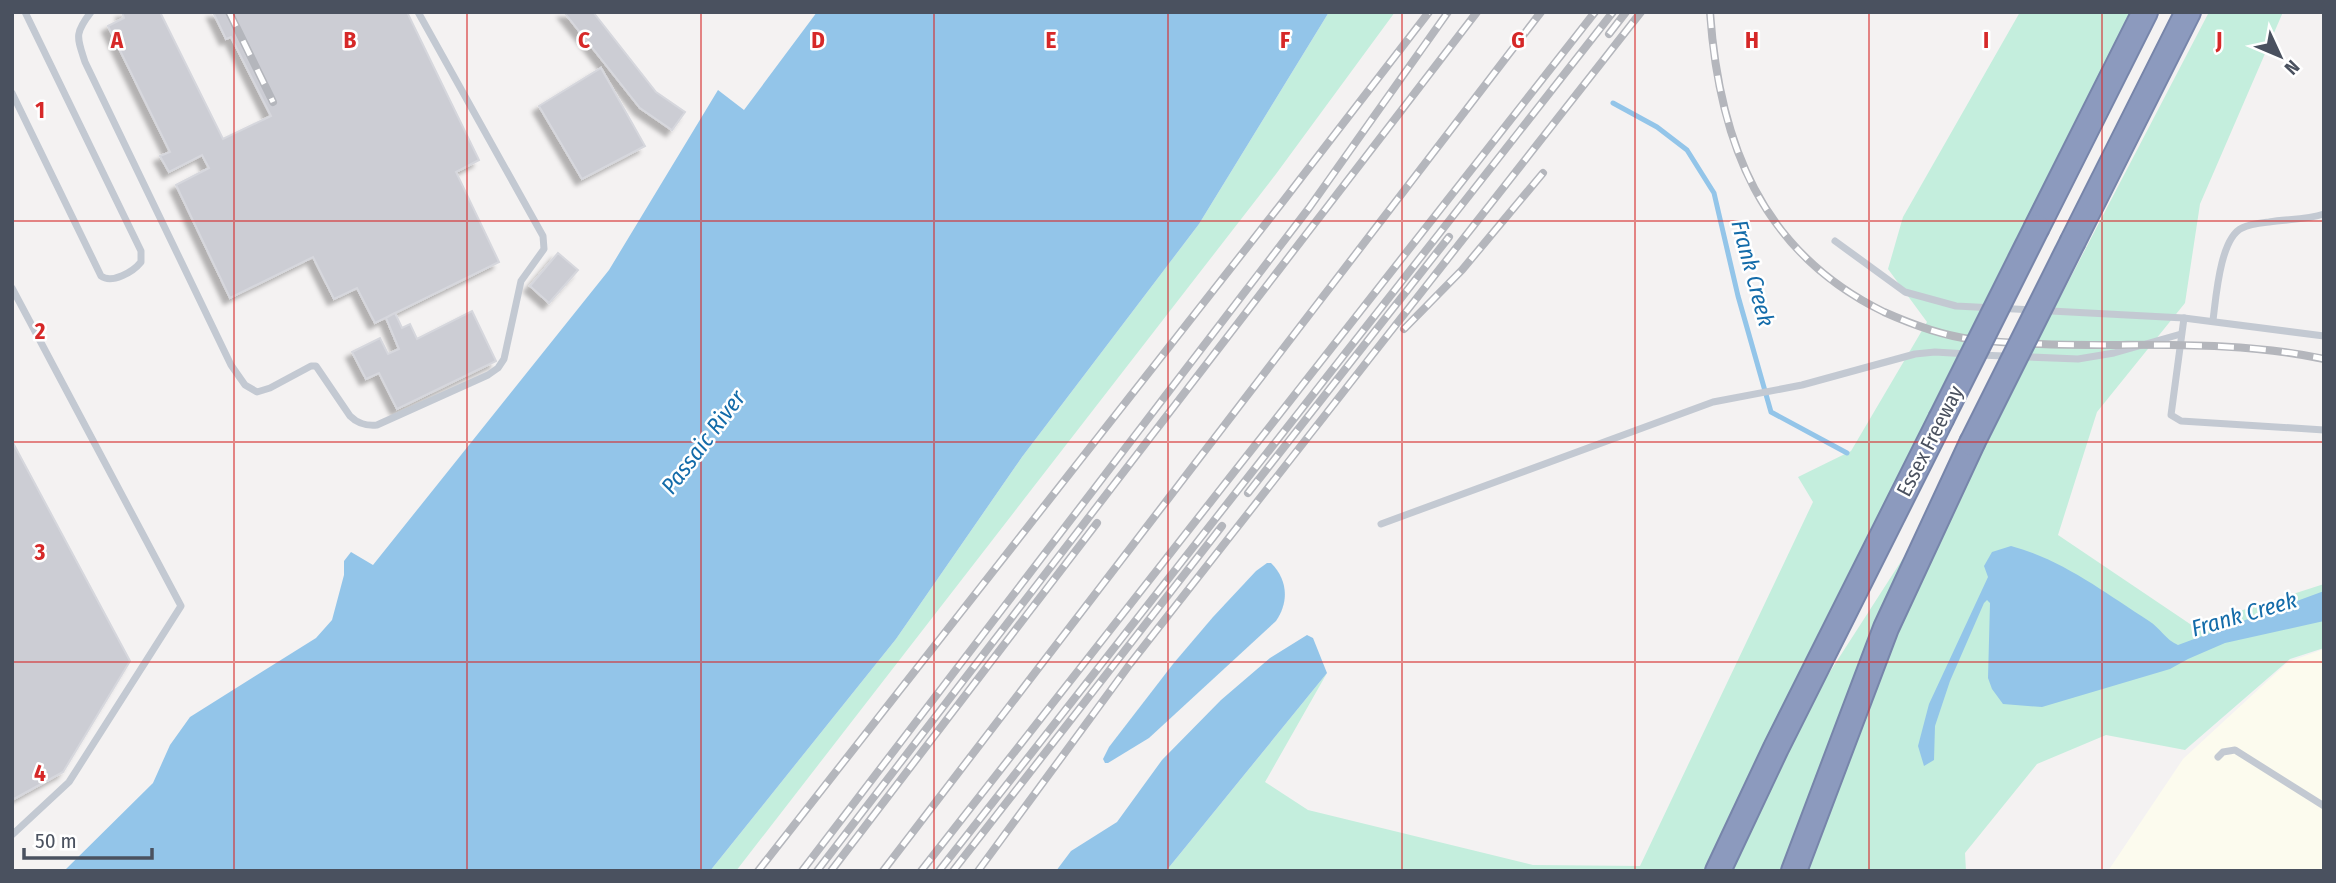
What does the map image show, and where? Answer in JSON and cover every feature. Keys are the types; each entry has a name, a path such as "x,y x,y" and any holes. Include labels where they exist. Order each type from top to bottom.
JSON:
{"highway":[{"name":"Essex Freeway","path":"1718,871 1776,748 2145,12"},
{"name":"Essex Freeway","path":"1794,871 1886,628 1972,443 2188,12"}],"lane":[{"path":"12,93 101,276 111,280 137,267 141,262 141,251 25,12"},
{"path":"91,12 78,28 78,41 85,62 231,365 245,385 257,392 270,388 310,366 316,366 356,422 377,425 498,368 504,359 521,281 544,249 543,236 418,12"},
{"path":"2213,320 2224,258 2229,242 2240,228 2266,222 2314,218 2324,214"},
{"path":"1835,241 1905,292 1956,306 2213,320 2324,337"},
{"path":"12,288 181,606 69,782 12,835"},
{"path":"2184,318 2171,415 2180,421 2324,430"},
{"path":"1381,524 1713,402 1801,385 1891,359 1935,352 2078,359 2114,353 2181,334"},
{"path":"2218,757 2223,752 2235,750 2324,806"}],"shaded area":[{"path":"2324,649 2324,871 2108,871 2183,759 2288,662"}],"green space":[{"path":"1329,12 1395,12 1276,174 736,871 710,871 896,639 1022,457 1199,224"},
{"path":"2020,12 2136,12 1718,871 1166,871 1327,673 1265,782 1308,810 1533,865 1640,866 1813,502 1798,477 1851,451 1927,322 1888,269 1903,217"},
{"path":"2209,12 2283,12 2200,204 2185,303 2097,412 2058,535 2193,626 2324,584 2324,648 2290,659 2185,750 2106,735 2037,764 1965,853 1966,871 1726,871 1777,754 2014,386"}],"water":[{"name":"Passaic River","path":"817,12 1329,12 1199,224 1022,457 896,639 710,871 64,871 153,783 170,745 190,717 316,638 332,620 344,575 344,561 351,552 373,565 609,270 718,90 744,110"},
{"path":"2011,546 2066,568 2083,578 2149,621 2178,645 2324,591 2324,621 2225,643 2170,669 2042,707 2003,704 1992,689 1988,678 1990,603 1987,600 1950,681 1935,726 1934,760 1924,766 1918,746 1929,704 1988,577 1984,566 1992,552"},
{"path":"1271,563 1277,570 1285,591 1283,606 1276,621 1149,738 1105,763 1103,759 1109,747 1173,664 1213,617 1256,571"},
{"path":"1307,635 1313,638 1327,673 1166,871 1056,871 1071,851 1117,822 1162,760 1221,700 1270,658"}],"building":[{"path":"122,12 160,12 223,139 271,116 231,37 226,39 213,12 407,12 479,160 456,172 499,262 375,323 357,288 334,299 313,257 230,298 176,185 209,168 202,155 169,172 160,156 170,152 108,26 124,18"},
{"path":"564,12 593,12 656,92 685,112 672,130 640,108"},
{"path":"601,68 645,146 582,179 539,106"},
{"path":"558,253 578,270 549,303 530,286"},
{"path":"472,311 496,361 397,409 379,373 366,379 352,352 380,338 388,354 399,349 386,318 395,313 402,328 410,324 417,339"},
{"path":"12,441 130,661 63,772 12,800"}],"waterway":[{"name":"Frank Creek","path":"1613,103 1657,127 1687,150 1714,193 1738,296 1771,412 1847,453"}],"railway":[{"path":"229,12 273,102"},
{"path":"758,871 1429,12"},
{"path":"802,871 1309,208 1448,12"},
{"path":"817,871 1477,12"},
{"path":"883,871 1541,12"},
{"path":"921,871 1595,12"},
{"path":"939,871 1613,12"},
{"path":"1609,34 1626,12"},
{"path":"978,871 1130,664 1641,12"},
{"path":"1710,12 1715,60 1724,105 1737,148 1754,188 1777,225 1806,258 1842,287 1884,312 1948,335 1970,339 2058,345 2236,347 2324,359"},
{"path":"1404,329 1462,270 1543,173"},
{"path":"1248,493 1449,237"},
{"path":"831,871 1097,523"},
{"path":"953,871 1222,526"}]}
